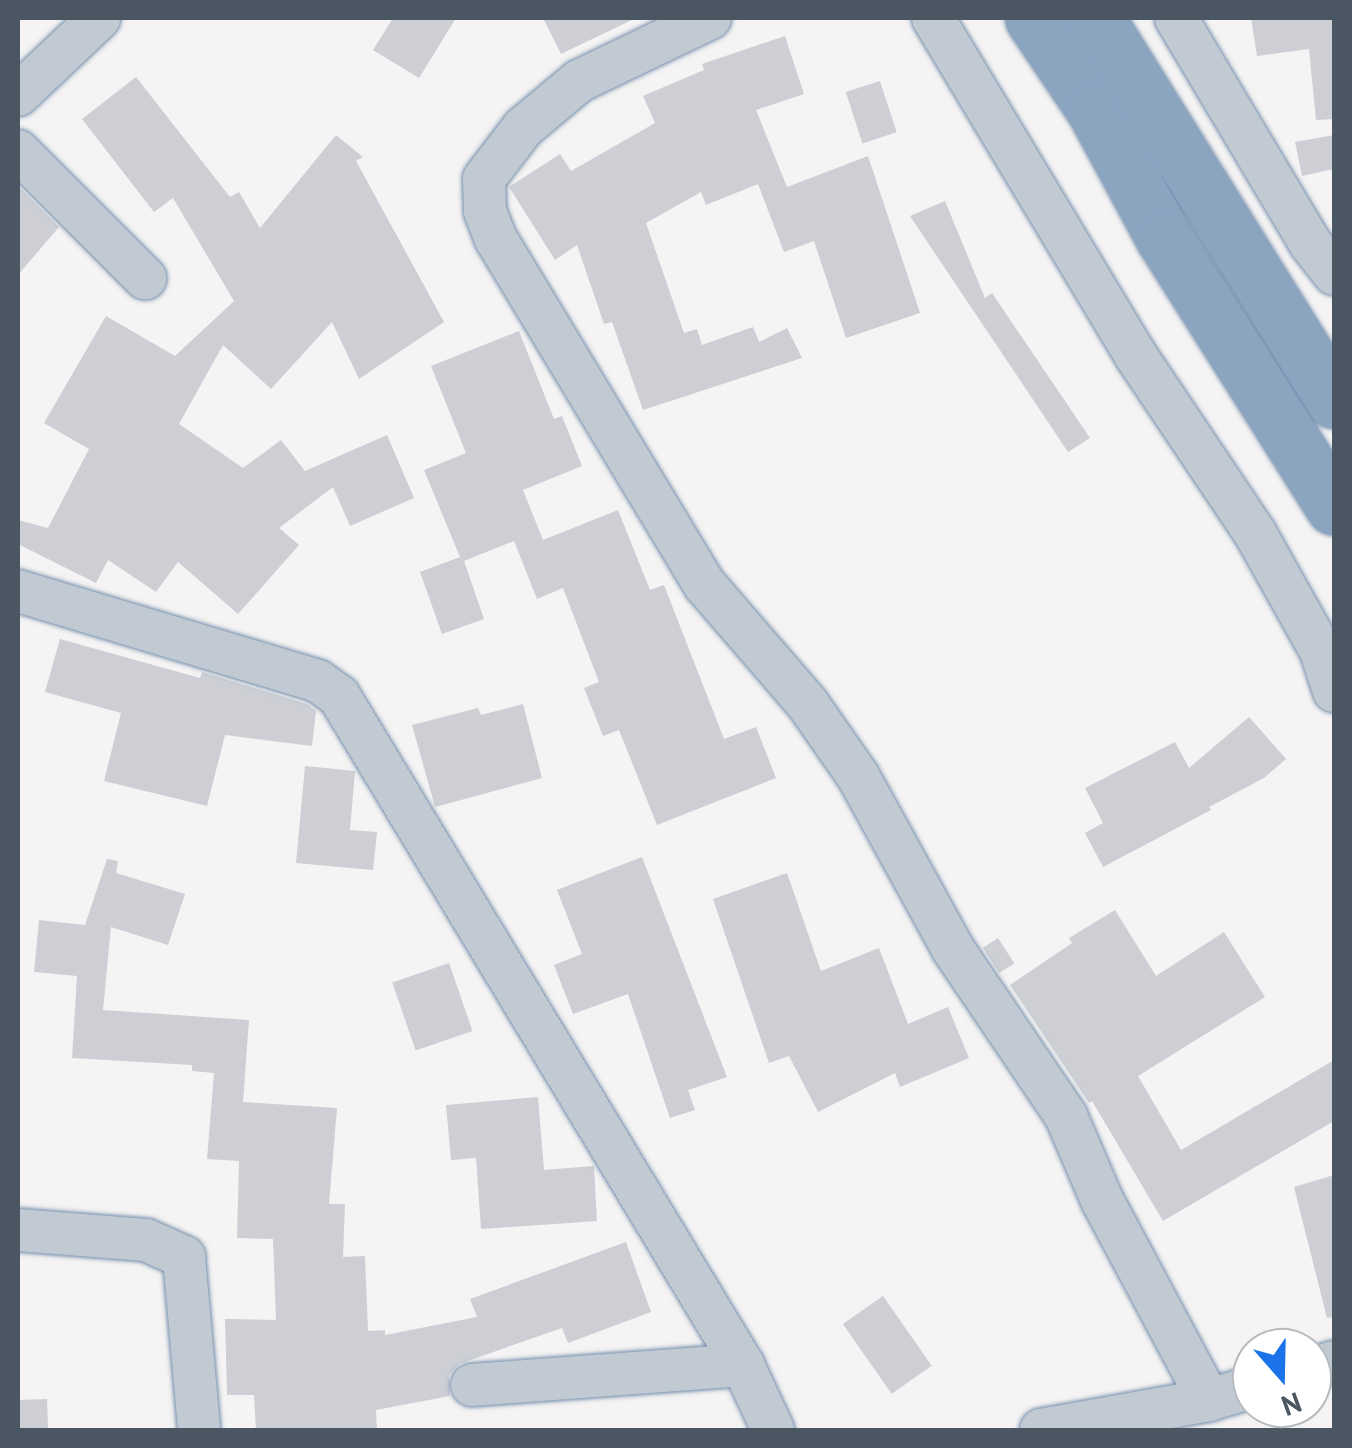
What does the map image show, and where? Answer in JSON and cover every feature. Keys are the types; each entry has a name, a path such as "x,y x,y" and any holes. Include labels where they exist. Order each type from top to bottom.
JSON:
{"highway":[{"path":"1034,18 1095,110 1164,238 1334,507"},
{"path":"1096,18 1334,400"},
{"path":"1164,238 1211,202"}],"street":[{"path":"18,95 100,18"},
{"path":"710,18 578,81 523,128 484,179 485,211 496,240 705,585 806,703 858,776 953,950 1066,1116 1102,1200 1209,1400"},
{"path":"932,18 1136,356 1256,533 1320,651 1334,692"},
{"path":"1176,18 1310,243 1334,274"},
{"path":"18,151 144,278"},
{"path":"18,591 318,680 339,696 743,1366 773,1430"},
{"path":"18,1230 146,1240 184,1257 199,1430"},
{"path":"472,1385 743,1366"},
{"path":"1041,1430 1232,1393"}],"building":[{"path":"393,18 456,18 419,78 373,50"},
{"path":"543,18 636,18 561,54"},
{"path":"1251,18 1334,18 1334,119 1316,120 1309,49 1257,56"},
{"path":"785,36 804,94 756,110 787,187 868,156 920,313 846,338 814,241 784,252 758,184 706,205 701,192 646,223 684,333 697,329 702,345 753,327 759,342 787,328 802,358 643,410 612,322 604,324 577,245 555,260 509,187 560,154 571,171 655,123 643,96 704,70 702,64"},
{"path":"136,77 230,197 239,192 260,228 336,135 363,157 356,161 444,322 359,379 332,322 271,389 223,345 179,424 243,468 281,440 305,471 387,435 414,498 350,526 333,487 279,528 299,545 238,614 178,562 156,592 108,560 96,583 18,544 18,520 48,528 89,449 44,423 106,316 175,356 234,301 173,198 154,212 82,119"},
{"path":"880,81 897,132 862,143 846,92"},
{"path":"1334,135 1334,169 1302,176 1295,142"},
{"path":"18,186 59,227 18,275"},
{"path":"945,201 985,298 992,293 1090,438 1068,452 910,216"},
{"path":"519,331 554,419 562,416 582,466 523,490 543,540 618,510 650,590 664,585 724,739 756,727 776,778 657,825 619,730 603,736 584,688 599,682 563,588 537,599 514,541 464,561 484,619 442,634 420,572 460,557 424,470 466,453 431,366"},
{"path":"60,639 200,678 202,672 307,704 316,711 312,746 225,735 207,806 104,781 121,713 45,692"},
{"path":"523,704 542,778 435,807 412,725 478,708 481,715"},
{"path":"1249,717 1286,759 1264,778 1209,807 1211,810 1103,867 1085,833 1103,823 1085,788 1175,742 1189,768"},
{"path":"305,766 355,771 350,830 377,832 373,870 296,863"},
{"path":"642,857 727,1077 688,1090 695,1110 670,1118 628,994 573,1014 554,965 582,954 557,890"},
{"path":"107,859 118,861 116,873 185,894 168,945 111,927 103,1010 249,1020 243,1102 337,1108 329,1204 345,1204 343,1257 365,1256 368,1331 385,1330 385,1335 477,1317 470,1299 626,1242 651,1312 568,1343 562,1328 459,1364 449,1375 450,1396 376,1410 377,1430 256,1430 254,1395 227,1395 225,1319 276,1320 273,1239 237,1238 239,1161 207,1159 214,1073 192,1071 192,1065 72,1058 77,976 34,972 39,920 85,925"},
{"path":"787,873 821,971 879,948 908,1024 948,1007 969,1058 900,1087 895,1073 818,1112 789,1056 769,1063 713,899"},
{"path":"1115,910 1156,976 1224,932 1265,997 1138,1076 1181,1150 1334,1060 1334,1121 1163,1221 1092,1101 1089,1103 1010,985 1072,943 1069,938"},
{"path":"998,938 1014,963 999,973 983,948"},
{"path":"449,963 472,1031 416,1051 392,983"},
{"path":"538,1097 544,1170 594,1166 597,1221 481,1229 476,1158 451,1160 446,1105"},
{"path":"1334,1175 1334,1317 1327,1318 1294,1187"},
{"path":"883,1296 932,1366 892,1394 843,1324"},
{"path":"47,1399 48,1430 19,1430 18,1400"}]}
